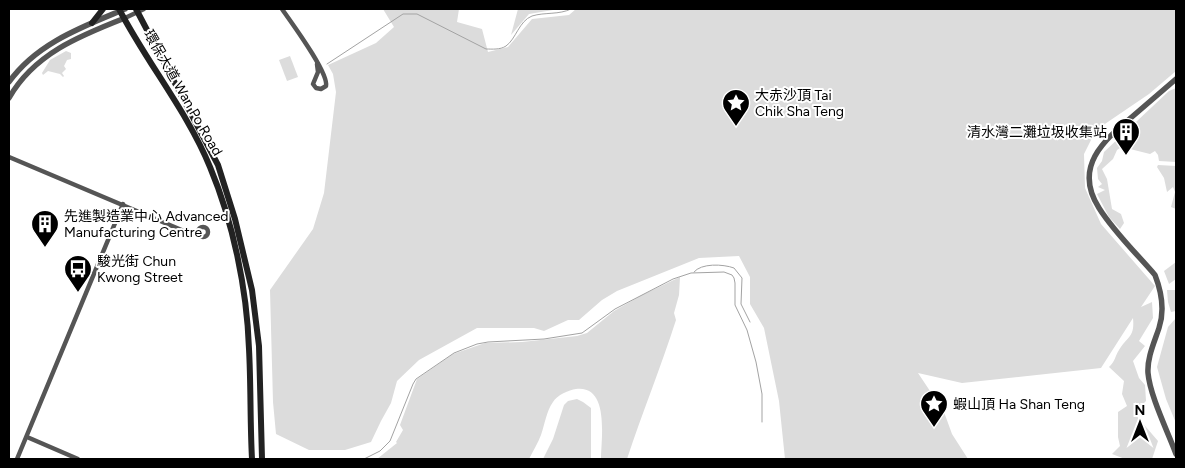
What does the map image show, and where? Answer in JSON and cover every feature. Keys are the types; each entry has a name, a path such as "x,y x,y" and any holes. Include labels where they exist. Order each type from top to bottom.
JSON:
{"main road":[{"path":"92,23 103,9"},
{"name":"環保大道 Wan Po Road","path":"123,9 125,18 195,136 210,167 229,221 243,291 249,347 252,459"},
{"name":"環保大道 Wan Po Road","path":"139,10 218,165 235,219 252,290 259,346 262,459"}],"street":[{"path":"9,82 30,58 54,42 123,9"},
{"path":"282,9 317,64 327,82 323,89 316,88 313,84 318,72 317,64"},
{"path":"9,98 26,74 48,54 139,10"},
{"path":"1176,79 1110,135 1098,150 1092,162 1089,180 1093,197 1103,214 1155,275 1163,300 1162,314 1151,351 1148,373 1151,387 1176,454"},
{"path":"9,157 124,204 190,234 198,234"},
{"path":"17,459 124,204"},
{"path":"27,437 78,459"}],"shaded area":[{"path":"383,9 459,9 457,22 482,29 488,52 508,47 532,19 569,15 576,9 1176,9 1176,71 1149,94 1096,130 1084,154 1085,188 1101,224 1155,286 1141,307 1152,302 1153,318 1139,341 1145,346 1133,361 1139,378 1145,385 1146,401 1134,413 1158,441 1152,459 1125,459 1112,454 1120,446 1118,412 1127,406 1122,394 1124,381 1109,367 1122,345 1132,333 1133,318 1101,368 962,383 918,373 944,412 952,434 968,459 785,459 779,401 764,328 750,304 750,277 739,256 699,258 617,291 602,300 579,320 568,320 544,331 534,328 477,328 419,360 397,381 391,403 371,442 345,450 309,450 276,434 273,402 270,290 313,229 324,193 336,92 333,74 328,65 376,43 394,27"},
{"path":"518,9 559,9 529,14 511,35"},
{"path":"66,51 71,53 71,59 67,60 64,66 66,69 62,73 64,76 48,71 43,75 42,73 50,60"},
{"path":"290,56 298,77 287,81 279,60"},
{"path":"1176,88 1176,162 1159,161 1155,151 1150,154 1120,148 1113,159 1102,169 1107,179 1112,209 1121,214 1124,223 1120,229 1109,217 1097,194 1105,190 1098,187 1102,184 1098,179 1097,168 1102,161 1104,152 1169,91"},
{"path":"1158,165 1176,166 1176,209 1171,207 1175,192 1173,187 1167,192 1164,178 1157,167"},
{"path":"1176,262 1176,279 1169,284 1164,271"},
{"path":"680,277 679,295 674,313 676,320 627,459 601,459 602,427 599,404 594,395 587,390 576,389 563,393 553,402 547,414 540,438 529,459 377,459 397,443 403,430 400,425 417,379 453,354 485,343 522,342 577,336 587,333 614,311"},
{"path":"1167,290 1176,290 1176,311 1171,312"},
{"path":"1176,318 1176,423 1166,399 1157,367 1168,327"},
{"path":"577,399 591,408 591,459 543,459 553,439 564,405 568,401"}],"waterway":[{"path":"327,64 403,14 417,14 486,49 493,49 506,46 528,18 571,9"},
{"path":"694,272 702,267 712,265 734,268 742,278 741,304 750,322"},
{"path":"364,459 380,451 390,441 416,379 454,353 488,342 544,339 582,333 615,309 673,279 691,273 724,272 732,275 734,278 735,305 747,330 756,362 762,394 762,422"}],"place":[{"name":"大赤沙頂 Tai Chik Sha Teng","path":"736,127"},
{"name":"清水灣二灘垃圾收集站","path":"1126,156"},
{"name":"先進製造業中心 Advanced Manufacturing Centre","path":"45,248"},
{"name":"駿光街 Chun Kwong Street","path":"78,293"},
{"name":"蝦山頂 Ha Shan Teng","path":"934,428"}]}
